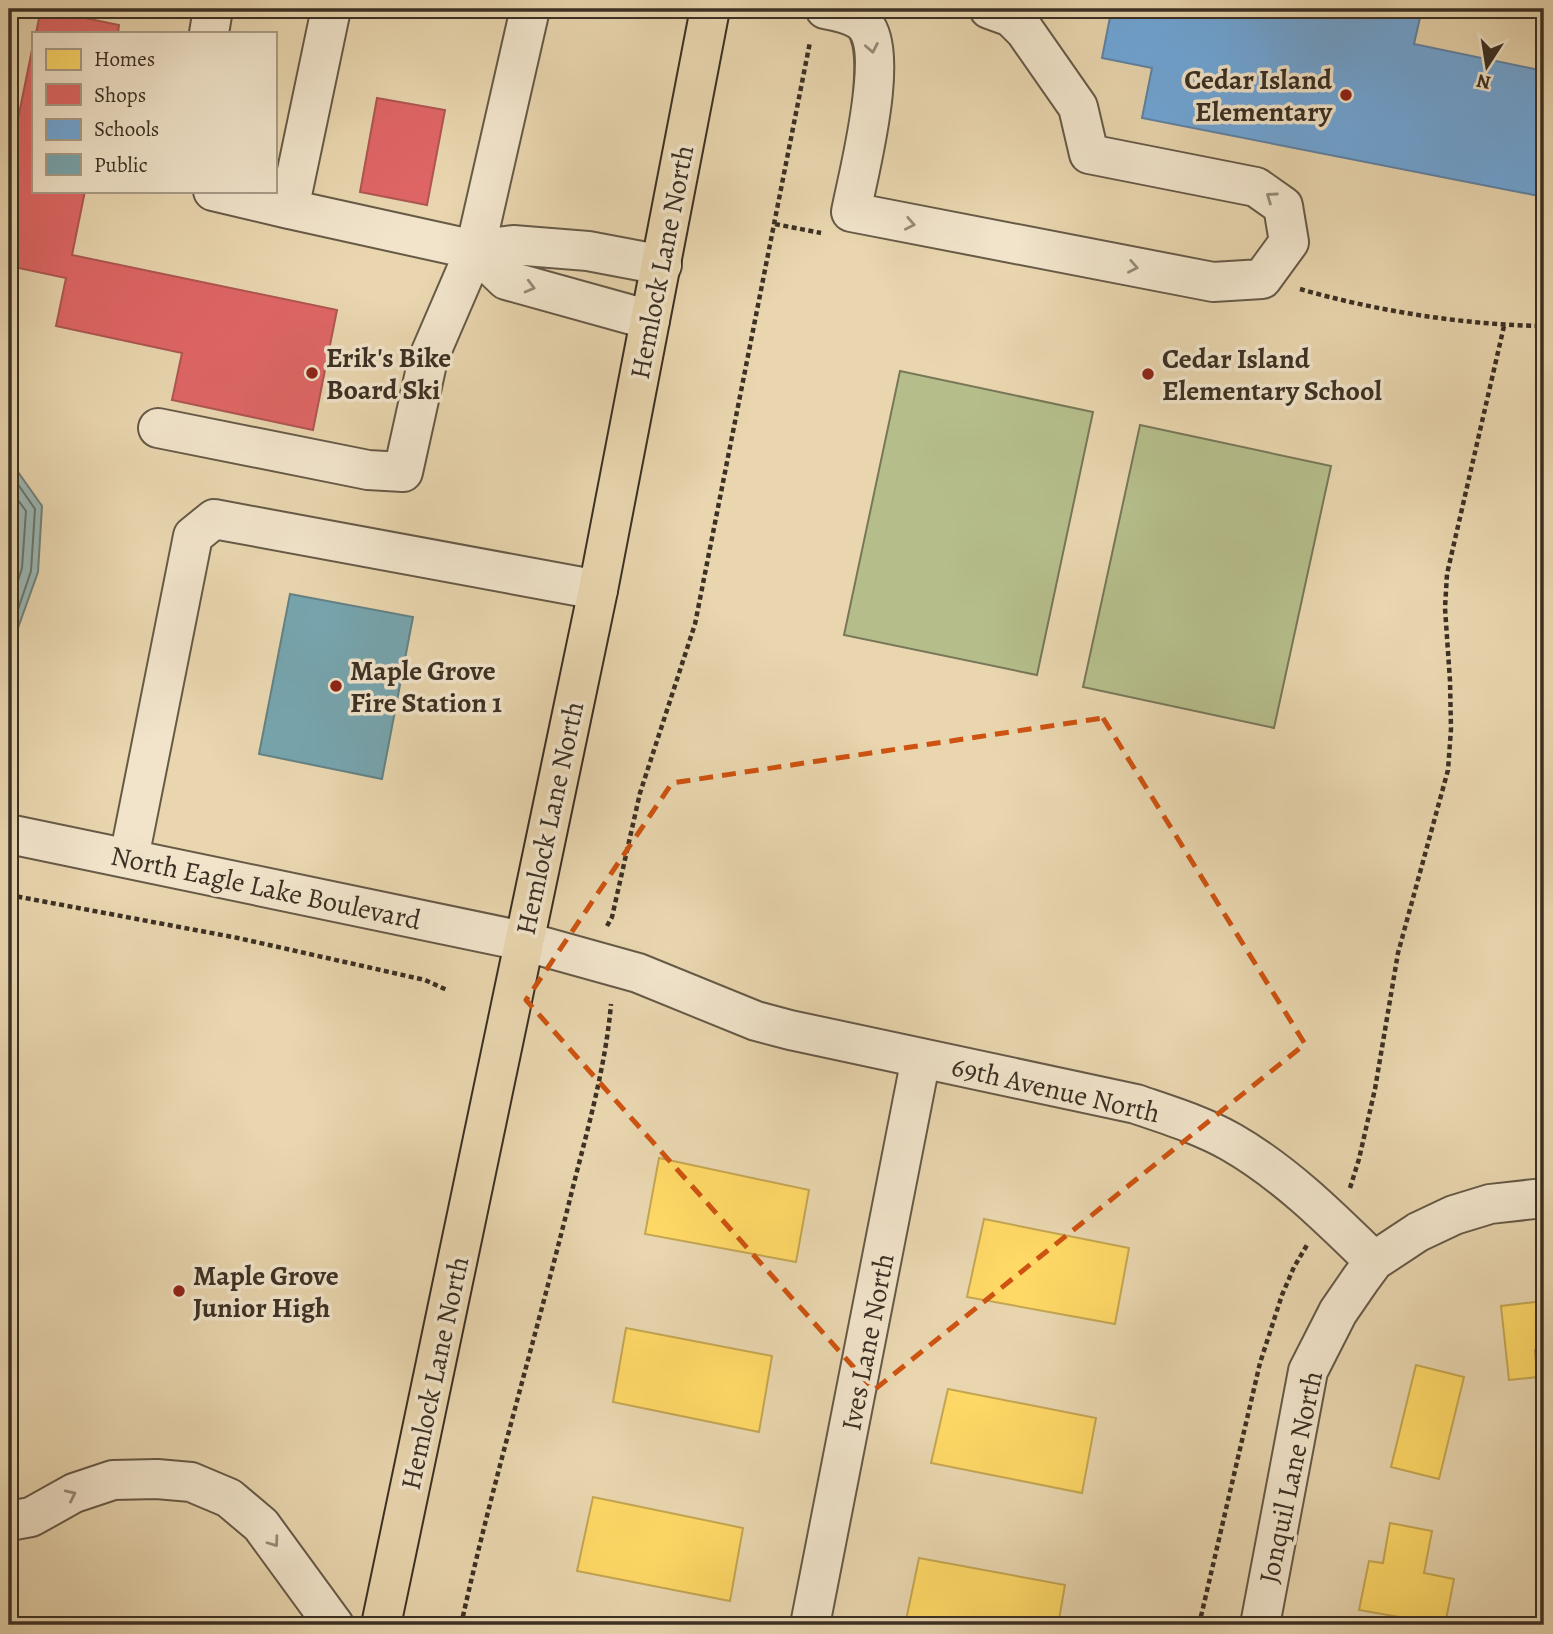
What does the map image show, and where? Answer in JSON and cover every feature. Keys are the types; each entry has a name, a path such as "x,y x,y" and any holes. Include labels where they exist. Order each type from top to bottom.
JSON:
{"main road":[{"name":"Hemlock Lane North","path":"381,1625 597,590 710,9"}],"street":[{"path":"209,32 214,9"},
{"path":"289,209 331,9"},
{"path":"158,428 368,470 403,472 428,359 475,250 530,9"},
{"path":"818,22 843,13 862,22 874,43 875,82 851,212 1213,282 1262,279 1289,242 1283,206 1256,187 1089,154 1078,107 1026,31 1011,17 989,9"},
{"path":"217,192 475,250 513,245 576,250 662,265"},
{"path":"475,250 506,280 650,320"},
{"path":"129,858 193,536 214,519 597,590"},
{"name":"North Eagle Lake Boulevard","path":"9,834 523,941"},
{"name":"69th Avenue North","path":"523,941 638,973 756,1021 1136,1104 1191,1123 1229,1141 1269,1166 1330,1218 1374,1261"},
{"name":"Ives Lane North","path":"810,1625 921,1058"},
{"path":"1374,1261 1418,1232 1454,1215 1490,1203 1544,1198"},
{"name":"Jonquil Lane North","path":"1260,1625 1308,1371 1339,1312 1374,1261"},
{"path":"9,1521 31,1517 74,1493 113,1480 157,1479 191,1482 229,1498 261,1525 334,1625"}],"path":[{"path":"607,927 617,898 640,793 695,624 818,22"},
{"path":"775,224 828,234"},
{"path":"1296,288 1351,304 1504,326 1544,327"},
{"path":"1199,1625 1247,1416 1272,1323 1294,1267 1352,1184 1359,1159 1383,1049 1398,953 1448,769 1451,729 1444,608 1447,574 1504,326"},
{"path":"9,895 238,938 425,979 447,990"},
{"path":"461,1625 499,1467 532,1351 578,1165 609,1035 611,1004"}],"highlighted area":[{"path":"1103,718 1305,1044 874,1390 526,1000 672,783"}],"green space":[{"path":"900,371 1093,412 1037,675 844,635"},
{"path":"1140,425 1331,466 1274,728 1083,687"}],"water":[{"path":"9,472 18,472 42,506 38,572 9,653"}],"building: Homes":[{"path":"659,1158 809,1190 796,1262 645,1234"},
{"path":"984,1219 1129,1248 1115,1324 967,1297"},
{"path":"1544,1301 1544,1349 1535,1350 1537,1377 1509,1380 1501,1306"},
{"path":"626,1328 772,1356 759,1432 613,1402"},
{"path":"1416,1365 1464,1377 1439,1479 1391,1467"},
{"path":"948,1389 1096,1418 1082,1493 931,1463"},
{"path":"593,1497 743,1528 730,1601 577,1571"},
{"path":"1390,1523 1432,1531 1424,1573 1454,1579 1445,1625 1359,1610 1369,1561 1383,1563"},
{"path":"919,1558 1065,1585 1058,1625 905,1625"}],"building: Shops":[{"path":"41,9 119,25 118,32 36,32"},
{"path":"32,50 32,192 85,192 72,255 337,310 313,430 172,400 182,353 56,326 66,278 9,266 9,163"},
{"path":"377,98 445,110 427,205 360,192"}],"building: Schools":[{"name":"Cedar Island Elementary","path":"1132,9 1422,9 1414,44 1544,71 1544,197 1142,118 1152,68 1102,58 1111,12 1131,16"}],"building: Public":[{"name":"Maple Grove Fire Station 1","path":"290,594 413,617 382,779 259,754"}],"place":[{"name":"Cedar Island Elementary","path":"1346,95"},
{"name":"Erik's Bike Board Ski","path":"312,373"},
{"name":"Cedar Island Elementary School","path":"1148,374"},
{"name":"Maple Grove Fire Station 1","path":"336,686"},
{"name":"Maple Grove Junior High","path":"179,1291"}]}
